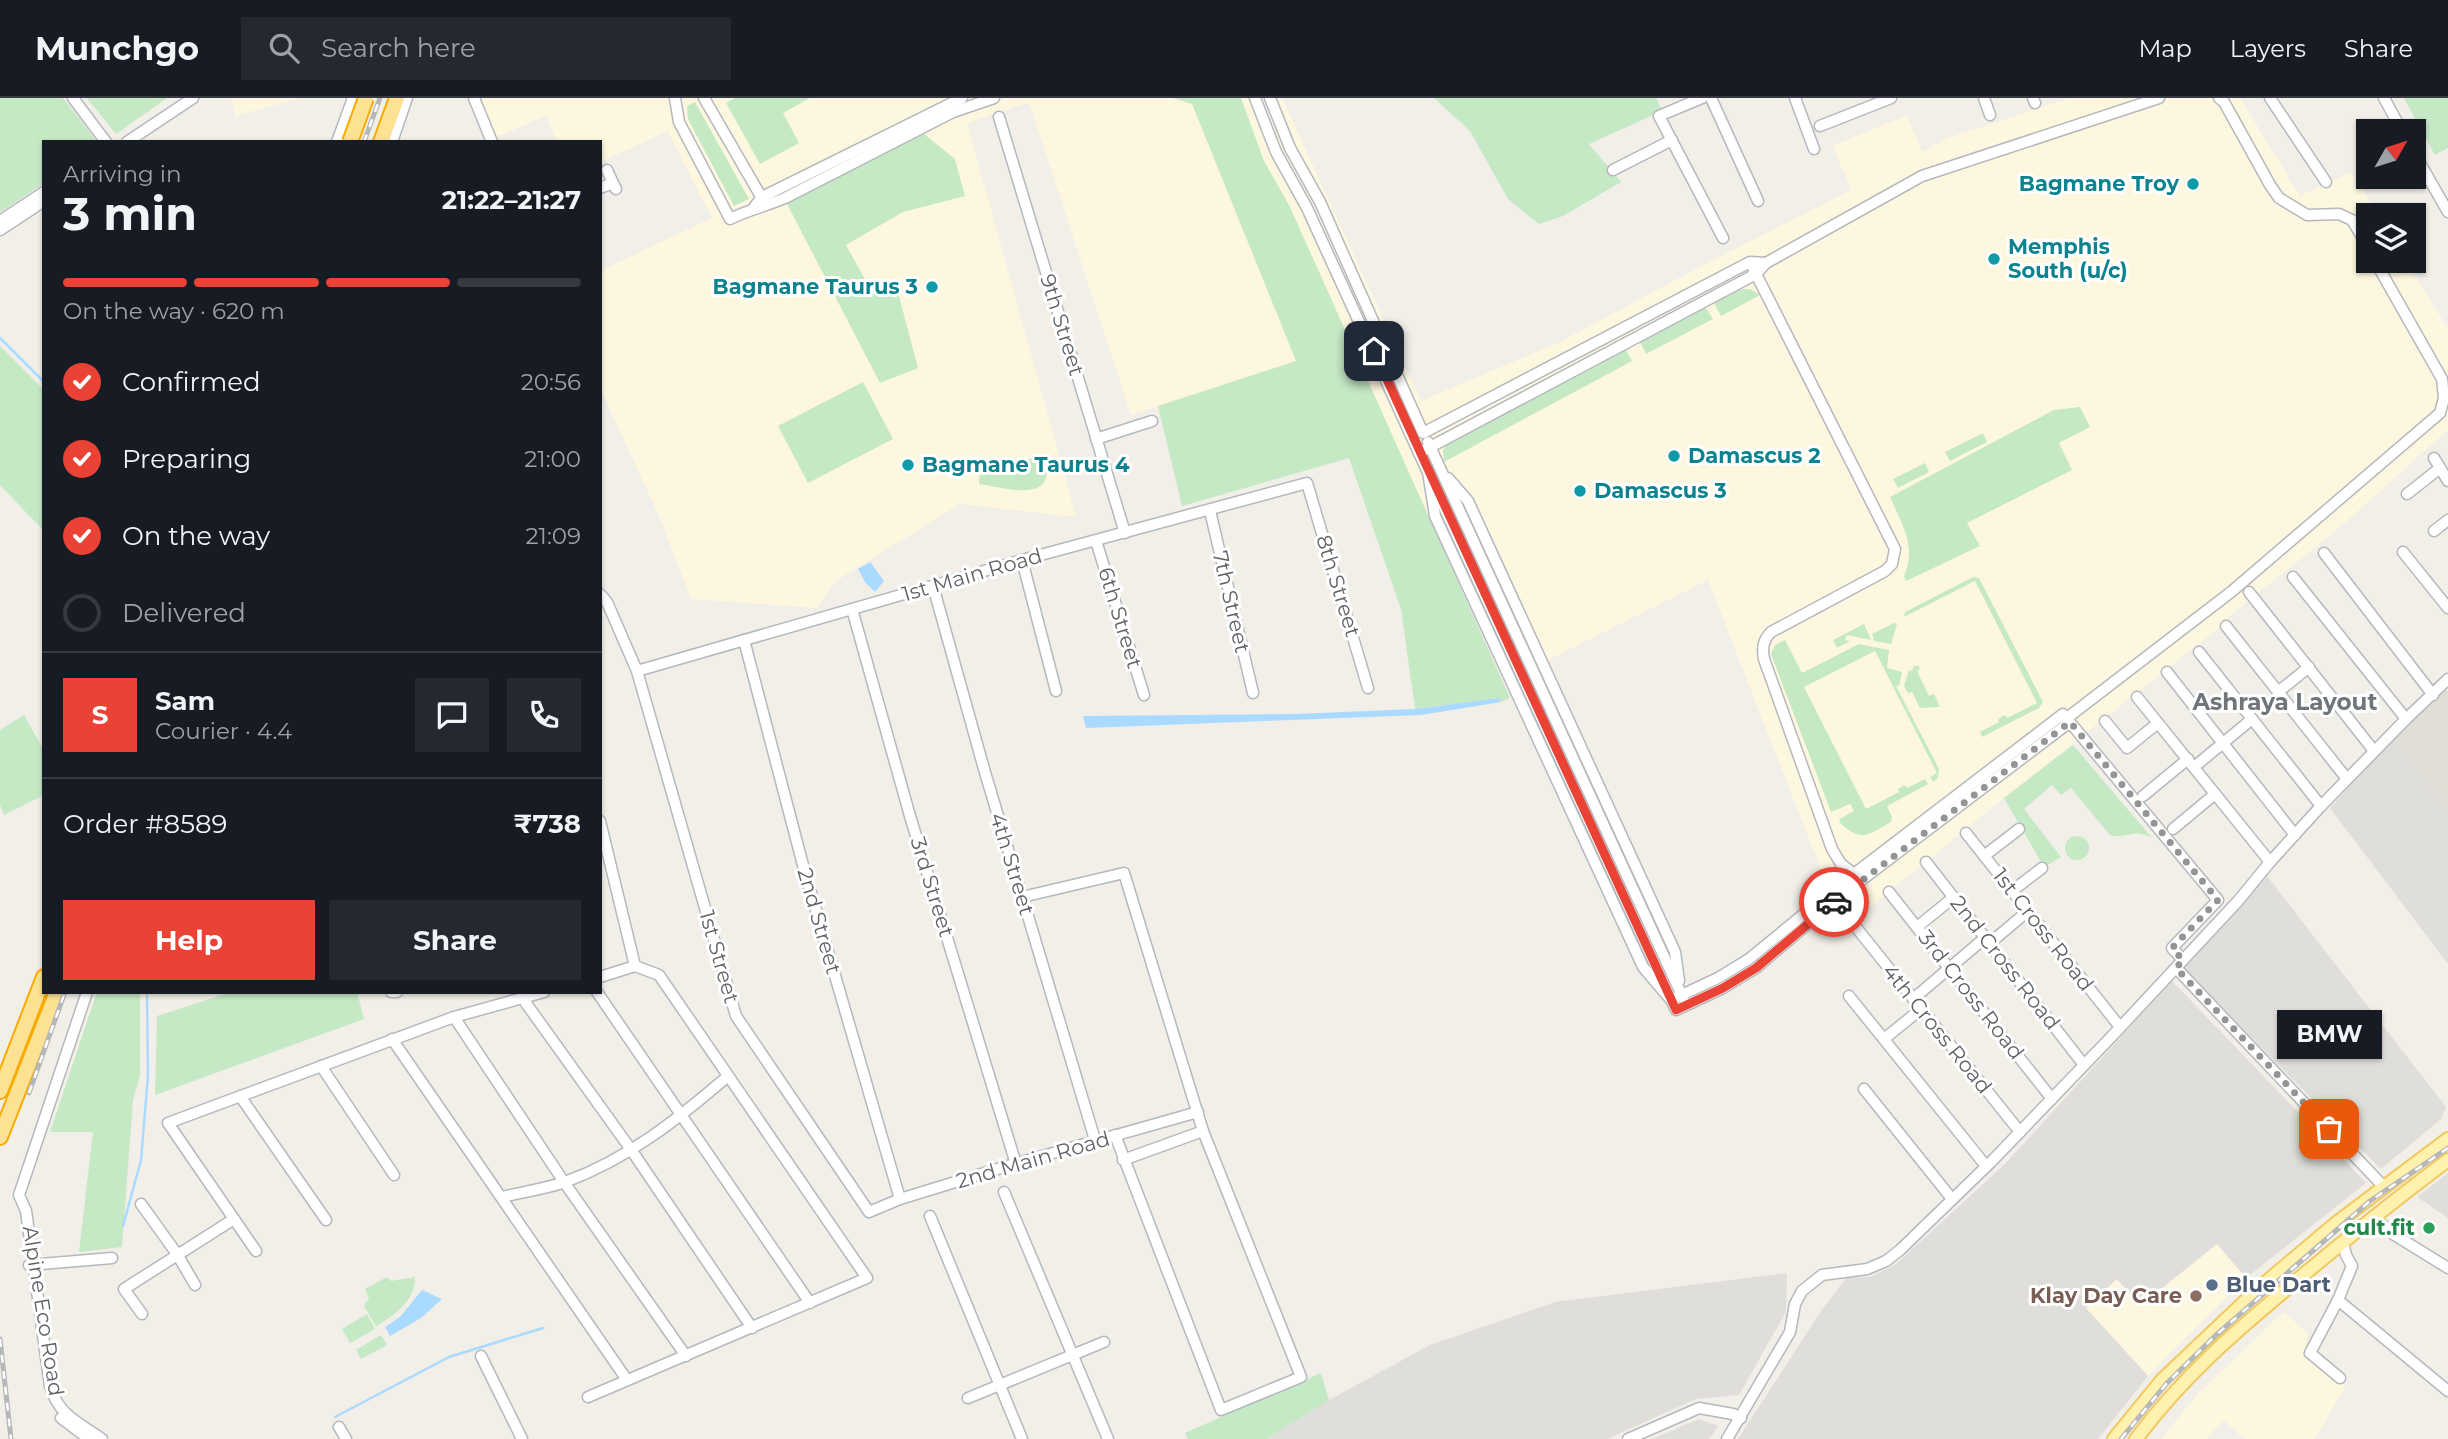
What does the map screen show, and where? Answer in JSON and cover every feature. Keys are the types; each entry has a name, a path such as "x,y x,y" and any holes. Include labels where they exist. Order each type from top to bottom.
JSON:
{"highway":[{"path":"345,140 366,98"},
{"path":"382,140 397,98"},
{"path":"0,1091 42,981"},
{"path":"0,1137 56,994"}],"main road":[{"path":"2114,1439 2162,1380 2258,1289 2335,1224 2448,1139"},
{"path":"2136,1439 2189,1375 2242,1326 2448,1160"}],"street":[{"path":"73,98 104,140"},
{"path":"130,140 193,98"},
{"path":"344,140 354,98"},
{"path":"393,140 407,98"},
{"path":"474,98 491,140"},
{"path":"675,98 679,122 730,219 962,98"},
{"path":"704,98 761,203"},
{"path":"761,203 953,112 994,98"},
{"path":"1255,98 1276,152 1307,208 1418,435 1430,447 1686,1006"},
{"path":"1270,98 1290,148 1320,202 1418,435 1419,453 1676,1010 1723,988 1756,968 1843,894 2231,592 2440,413 2444,398 2442,379 2382,273"},
{"path":"1702,98 1659,116 1723,238"},
{"path":"1711,98 1758,201"},
{"path":"1795,98 1814,149"},
{"path":"1820,126 1891,98"},
{"path":"1984,98 1990,115"},
{"path":"1419,453 1756,274 1766,263 1922,176 2159,98"},
{"path":"2219,98 2224,102 2279,198 2306,215 2339,214 2352,220 2356,227"},
{"path":"2270,98 2326,183"},
{"path":"2384,98 2395,119"},
{"name":"9th Street","path":"999,117 1125,533"},
{"path":"1613,170 1672,139"},
{"path":"602,188 615,186 607,170"},
{"path":"2426,174 2448,212"},
{"path":"0,220 42,193"},
{"path":"0,230 42,202"},
{"path":"1418,435 1750,262 1766,263"},
{"path":"1750,262 1895,549 1894,559 1885,572 1771,632 1765,639 1763,648 1832,849 1842,864 1854,874"},
{"path":"1096,439 1152,421"},
{"path":"2434,458 2448,481"},
{"path":"1439,467 1468,501 1675,952 1682,995"},
{"path":"2407,494 2440,468"},
{"path":"1428,472 1436,516 1643,967 1671,1000"},
{"name":"1st Main Road","path":"638,671 1022,560 1307,483"},
{"name":"8th Street","path":"1307,483 1368,688"},
{"name":"7th Street","path":"1210,511 1253,693"},
{"path":"2434,531 2448,520"},
{"name":"6th Street","path":"1097,541 1144,695"},
{"path":"2403,552 2448,608"},
{"path":"2324,553 2433,695"},
{"path":"1022,560 1056,691"},
{"path":"2293,577 2406,719"},
{"name":"4th Street","path":"933,586 1095,1140"},
{"path":"2249,592 2374,751"},
{"name":"1st Street","path":"602,596 638,671 736,1016 869,1212"},
{"name":"3rd Street","path":"852,609 910,816 1017,1164"},
{"path":"2226,626 2347,779"},
{"name":"2nd Street","path":"744,640 804,869 900,1199"},
{"path":"2199,652 2321,806"},
{"path":"2278,692 2309,667"},
{"path":"2166,671 2295,835"},
{"path":"1727,1439 1790,1332 1795,1304 1802,1291 1822,1275 1867,1269 1900,1251 2020,1132 2238,901 2321,806 2448,679"},
{"path":"2137,696 2270,862"},
{"path":"1671,1000 1718,978 1749,959 1854,874 2067,718"},
{"path":"2067,718 2218,900 2172,948 2179,964 2384,1187"},
{"path":"2143,796 2222,743 2252,719"},
{"path":"2105,721 2127,748 2158,723"},
{"path":"2173,829 2216,794"},
{"path":"602,829 635,966"},
{"path":"1984,856 2019,829"},
{"name":"1st Cross Road","path":"1966,833 2120,1027"},
{"name":"2nd Cross Road","path":"1926,862 2084,1065"},
{"path":"2012,891 2042,868"},
{"path":"1022,897 1124,873 1203,1131 1301,1377 1221,1410 1115,1135"},
{"name":"3rd Cross Road","path":"1889,892 2052,1098"},
{"path":"1917,927 1954,897"},
{"path":"1913,999 1949,968 2028,911"},
{"name":"4th Cross Road","path":"1855,926 2020,1132"},
{"path":"589,1397 867,1278 659,975 635,966 602,976"},
{"name":"Alpine Eco Road","path":"86,994 19,1195 23,1204 50,1386 55,1402 64,1413 102,1439"},
{"path":"256,1251 168,1123 454,1017 538,994"},
{"path":"598,994 810,1303"},
{"path":"1849,996 1986,1166"},
{"path":"523,999 632,1151 752,1328"},
{"path":"1884,1040 1921,1009"},
{"path":"454,1017 564,1182 686,1356"},
{"path":"392,1039 627,1380"},
{"path":"321,1066 394,1175"},
{"path":"502,1197 564,1182 632,1151 681,1116 728,1076"},
{"path":"1864,1089 1952,1199"},
{"path":"240,1096 326,1220"},
{"name":"2nd Main Road","path":"869,1212 900,1199 1198,1112"},
{"path":"1123,1160 1203,1131"},
{"path":"1004,1192 1108,1439"},
{"path":"141,1204 177,1254 195,1285"},
{"path":"930,1216 1022,1439"},
{"path":"2374,1217 2393,1234 2448,1268"},
{"path":"142,1314 124,1289 234,1219"},
{"path":"2340,1378 2310,1353 2338,1300 2352,1266 2343,1242"},
{"path":"31,1265 112,1258"},
{"name":"Alpine Eco Road","path":"31,1265 47,1398 61,1418 89,1439"},
{"path":"2338,1300 2448,1391"},
{"path":"968,1398 1104,1342"},
{"path":"481,1356 522,1439"},
{"path":"1628,1439 1699,1408 1733,1413 1741,1418"},
{"path":"338,1427 346,1439"}],"shaded area":[{"path":"231,98 300,98 235,116"},
{"path":"476,98 1282,98 1421,401 1560,342 1851,190 1833,146 1907,115 1922,152 1945,139 2070,98 2240,98 2300,196 2351,172 2356,180 2356,189 2362,189 2370,203 2356,203 2356,273 2413,273 2448,329 2448,430 2339,528 2226,619 2221,626 1841,931 1827,885 1708,580 1548,660 1475,500 1430,522 1352,344 1131,415 1029,102 967,123 1076,517 960,504 842,577 834,583 817,608 691,599 660,518 602,392 602,270 712,218 668,131 602,161 602,140 556,140 546,116 492,139"},
{"path":"2445,688 2448,692 2448,811 2395,737"},
{"path":"2395,737 2448,811 2448,964 2330,808"},
{"path":"2267,876 2446,1107 2441,1119 2381,1169 2183,968"},
{"path":"2172,981 2366,1183 2246,1278 2217,1244 2140,1306 2117,1279 2086,1308 2148,1376 2098,1439 1738,1439 1821,1311 1847,1277 1870,1277 1896,1264 2005,1164"},
{"path":"2448,1173 2448,1218 2417,1197"},
{"path":"2217,1244 2246,1278 2148,1376 2085,1308 2117,1278 2140,1305"},
{"path":"1787,1273 1786,1312 1739,1395 1696,1399 1607,1439 1267,1439 1329,1400 1430,1345 1555,1302"},
{"path":"2283,1312 2308,1333 2305,1350 2345,1387 2315,1439 2244,1439 2224,1420 2206,1439 2161,1439 2198,1394"},
{"path":"1699,1419 1718,1426 1709,1439 1652,1439"}],"green space":[{"path":"0,98 63,98 95,140 42,140 42,184 0,212"},
{"path":"87,98 167,98 116,134"},
{"path":"735,98 810,98 783,113 799,143 760,164 726,103"},
{"path":"1173,98 1241,98 1264,161 1290,207 1510,698 1501,702 1499,698 1415,709 1401,609 1349,458 1182,506 1158,406 1296,361 1192,104"},
{"path":"1434,98 1656,98 1662,111 1589,144 1621,182 1563,216 1539,224 1508,199 1470,131"},
{"path":"2404,98 2448,98 2448,148 2435,155 2426,138 2426,119 2415,119"},
{"path":"695,102 749,199 734,206 688,119 687,106"},
{"path":"924,134 955,159 965,196 903,212 846,245 872,292 895,281 918,368 880,383 786,202"},
{"path":"1742,289 1750,289 1760,295 1721,316 1714,303"},
{"path":"1706,308 1713,319 1646,354 1640,342"},
{"path":"0,346 42,388 42,529 0,485"},
{"path":"1626,350 1632,361 1444,462 1443,451 1447,442"},
{"path":"863,382 893,439 808,483 778,426"},
{"path":"2080,407 2090,427 2059,443 2072,470 1967,523 1980,546 1906,581 1904,576 1908,565 1908,545 1890,497 2054,410"},
{"path":"1983,433 1987,442 1950,461 1945,452"},
{"path":"1045,455 1046,478 1042,485 1035,489 1016,490 979,484 980,470"},
{"path":"1925,463 1929,472 1898,488 1893,479"},
{"path":"1973,577 1979,578 2043,702 2039,708 1982,737 1980,732 1999,722 1998,719 2005,715 2007,718 2037,703 1975,581 1904,617 1905,612"},
{"path":"1864,624 1871,640 1847,635 1845,640 1850,641 1837,648 1833,640"},
{"path":"1897,624 1891,644 1874,641 1872,634"},
{"path":"1785,640 1802,673 1859,644 1889,650 1887,668 1902,672 1899,686 1896,686 1939,769 1938,778 1933,782 1930,777 1937,773 1875,651 1804,687 1866,809 1899,792 1898,789 1905,785 1907,788 1925,779 1928,784 1887,806 1892,817 1891,822 1870,833 1853,833 1839,822 1854,811 1850,804 1831,812 1771,654 1775,645"},
{"path":"1914,666 1919,666 1917,671 1929,696 1934,694 1940,707 1920,708 1912,692 1908,693 1904,686 1909,670 1912,671"},
{"path":"24,715 42,747 42,796 4,815 0,805 0,730"},
{"path":"2073,745 2152,838 2140,834 2110,835 2071,788 2061,795 2052,785 2024,809 2061,857 2044,867 2004,798"},
{"path":"2077,836 2086,839 2089,848 2086,857 2077,860 2068,857 2065,848 2068,839"},
{"path":"96,994 140,994 140,1076 133,1100 122,1247 79,1252 93,1132 50,1132"},
{"path":"225,994 358,994 364,1019 155,1095 157,1016"},
{"path":"387,1277 391,1281 415,1277 414,1286 403,1306 376,1326 364,1306 369,1298 365,1289"},
{"path":"367,1314 375,1329 350,1343 342,1329"},
{"path":"381,1335 387,1345 361,1359 356,1350"},
{"path":"1321,1373 1329,1400 1267,1439 1188,1439 1185,1433"}],"water":[{"path":"870,562 884,581 875,592 858,569"},
{"path":"1499,698 1501,702 1421,715 1086,728 1083,716 1296,714 1415,709"},
{"path":"422,1290 442,1299 421,1318 390,1336 385,1327 400,1317"}],"waterway":[{"path":"0,338 42,380"},
{"path":"123,1226 141,1160 148,1075 147,994"},
{"path":"335,1417 449,1357 543,1328"}],"railway":[{"path":"365,140 380,98"},
{"path":"29,1093 64,994"},
{"path":"2121,1439 2167,1383 2215,1336 2370,1201 2448,1148"},
{"path":"0,1339 11,1439"}],"way so far":[{"path":"1834,902 2070,722 2218,900 2172,948 2183,960 2176,968 2329,1129"}],"place":[{"name":"Bagmane Troy","path":"2193,184"},
{"name":"Memphis South (u/c)","path":"1994,259"},
{"name":"Bagmane Taurus 3","path":"932,287"},
{"name":"Damascus 2","path":"1674,456"},
{"name":"Bagmane Taurus 4","path":"908,465"},
{"name":"Damascus 3","path":"1580,491"},
{"name":"BMW","path":"2329,1129"},
{"name":"cult.fit","path":"2429,1228"},
{"name":"Blue Dart","path":"2212,1285"},
{"name":"Klay Day Care","path":"2196,1296"}],"district":[{"name":"Ashraya Layout","path":"2285,702"}],"route":[{"path":"1374,351 1676,1010 1723,988 1756,968 1834,902"}]}
